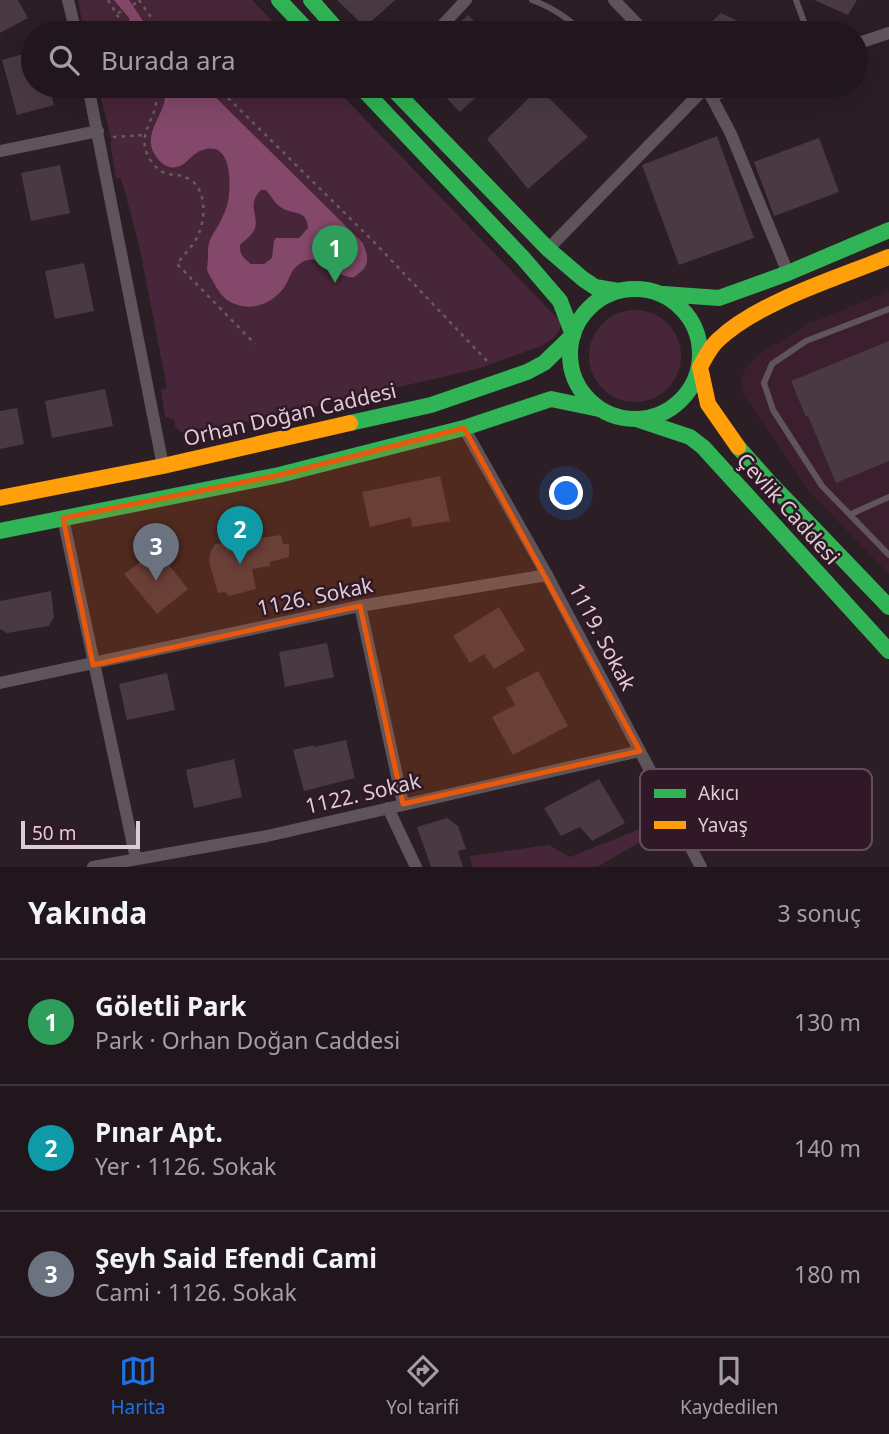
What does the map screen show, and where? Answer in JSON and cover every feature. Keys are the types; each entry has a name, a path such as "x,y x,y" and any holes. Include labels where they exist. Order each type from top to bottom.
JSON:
{"main road":[{"path":"279,0 299,21"},
{"path":"311,0 329,21"},
{"path":"371,98 523,258 560,301 573,335"},
{"path":"402,98 548,249 595,287 719,298 788,273 889,230"},
{"path":"0,531 279,475 464,428 551,399 599,409 618,418 639,420 659,416 678,405 692,388 700,367 715,342 734,326 784,299 889,257"},
{"path":"599,409 583,395 573,376 570,356 573,335 582,316 598,300 618,291"},
{"path":"662,294 681,306 694,324 701,345 700,367"},
{"name":"Orhan Doğan Caddesi","path":"0,498 163,466 431,405 516,376 544,363 573,335"},
{"name":"Çevlik Caddesi","path":"700,367 708,404 732,440 889,607"},
{"name":"Çevlik Caddesi","path":"639,420 690,437 703,447 889,651"}],"street":[{"path":"68,0 73,21"},
{"path":"446,21 466,0"},
{"path":"614,0 634,21"},
{"path":"868,40 889,33"},
{"path":"91,98 163,466"},
{"path":"548,249 698,98"},
{"path":"711,98 731,134 788,273"},
{"path":"0,150 99,135"},
{"name":"1119. Sokak","path":"464,428 547,575 649,769"},
{"path":"63,518 136,859"},
{"name":"1126. Sokak","path":"0,683 360,606 547,575"},
{"path":"360,606 403,804"},
{"name":"1122. Sokak","path":"93,867 267,836 640,751"},
{"path":"388,808 415,867"},
{"name":"1119. Sokak","path":"692,850 701,867"}],"lane":[{"path":"532,0 550,6 571,21"},
{"path":"796,0 804,21"},
{"path":"889,309 806,341 772,364 764,383 773,410 822,486 889,555"},
{"path":"851,514 889,497"}],"path":[{"path":"108,0 120,21"},
{"path":"117,14 139,0 154,21"},
{"path":"157,98 145,135 145,148 151,162 165,174 179,174 192,180 201,192 204,209 199,233 177,264 255,344"},
{"path":"228,98 374,242 487,361"},
{"path":"99,135 145,135"}],"highlighted area":[{"path":"464,428 640,751 403,804 360,606 93,665 63,518 279,475"}],"shaded area":[{"path":"78,0 252,0 272,21 82,21"},
{"path":"114,0 129,0 143,21 130,21"},
{"path":"101,98 345,98 560,321 560,329 555,337 541,346 477,369 185,436 175,426 174,419 165,417 161,390 167,388 139,245 121,178 116,178 112,142"},
{"path":"165,98 216,98 362,242 367,259 362,271 355,277 350,277 320,261 308,260 297,265 283,289 271,300 250,307 235,304 225,298 207,269 209,243 228,201 230,187 227,162 223,155 212,149 200,151 177,167 162,163 154,153 151,143 152,133","holes":["261,190 266,190 275,202 286,210 302,215 308,228 299,238 276,238 272,258 264,264 251,264 240,251 240,245 254,231 254,200"]},
{"path":"889,291 889,574 812,495 742,393 741,379 746,367 758,355 808,324"},
{"path":"635,310 653,313 668,323 678,338 681,356 678,374 668,389 653,399 635,402 617,399 602,389 592,374 589,356 592,338 602,323 617,313"},
{"path":"640,829 640,842 597,867 472,867 470,856 549,845 570,857"}],"building":[{"path":"0,0 18,0 28,18 0,33"},
{"path":"337,0 395,0 372,21 359,21"},
{"path":"814,0 857,0 848,15"},
{"path":"721,13 738,21 713,21"},
{"path":"468,15 474,21 462,21"},
{"path":"21,54 21,98 52,98 54,105 17,115 2,60"},
{"path":"447,98 475,98 460,112"},
{"path":"529,98 549,98 588,137 528,189 487,139"},
{"path":"717,136 754,238 679,265 642,165"},
{"path":"819,138 839,192 774,216 754,162"},
{"path":"60,165 70,213 31,221 21,173"},
{"path":"84,263 94,311 55,319 45,271"},
{"path":"889,341 889,461 836,483 791,381"},
{"path":"105,389 113,426 52,438 45,401"},
{"path":"17,408 24,444 0,449 0,411"},
{"path":"440,476 450,521 412,527 411,517 370,527 362,492"},
{"path":"281,535 283,544 289,544 289,557 270,562 270,566 252,569 256,589 229,596 225,592 218,593 209,562 215,544"},
{"path":"157,550 188,589 157,614 124,574"},
{"path":"51,591 54,617 49,626 7,633 0,629 0,601"},
{"path":"499,607 525,650 494,669 484,654 470,663 453,636"},
{"path":"327,643 334,677 285,687 279,652"},
{"path":"538,671 568,726 513,755 492,717 515,705 506,688"},
{"path":"167,673 175,710 127,720 119,684"},
{"path":"346,740 355,778 304,791 293,750"},
{"path":"234,759 242,797 194,808 186,770"},
{"path":"599,779 625,823 592,841 580,827 561,836 544,808"},
{"path":"447,818 458,826 466,849 458,851 463,867 431,867 417,827"}],"traffic: fast":[{"path":"279,0 299,21"},
{"path":"311,0 329,21"},
{"path":"350,423 431,405 527,372 544,363 573,335 560,301 523,258 371,98"},
{"path":"402,98 548,249 595,287 618,291"},
{"path":"664,294 719,298 788,273 889,230"},
{"path":"635,289 660,294 681,308 695,329 700,354 695,379 681,400 660,414 635,419 610,414 589,400 575,379 570,354 575,329 589,308 610,294 635,289"},
{"path":"0,531 279,475 464,428 551,399 599,409"},
{"path":"639,420 690,437 703,447 889,651"},
{"path":"738,447 889,607"}],"traffic: slow":[{"path":"738,447 708,404 700,367 713,346 735,326 754,314 823,282 889,257"},
{"path":"0,498 163,466 350,423"}],"place":[{"name":"Göletli Park","path":"335,283"},
{"name":"Pınar Apt.","path":"240,564"},
{"name":"Şeyh Said Efendi Cami","path":"156,581"}]}
